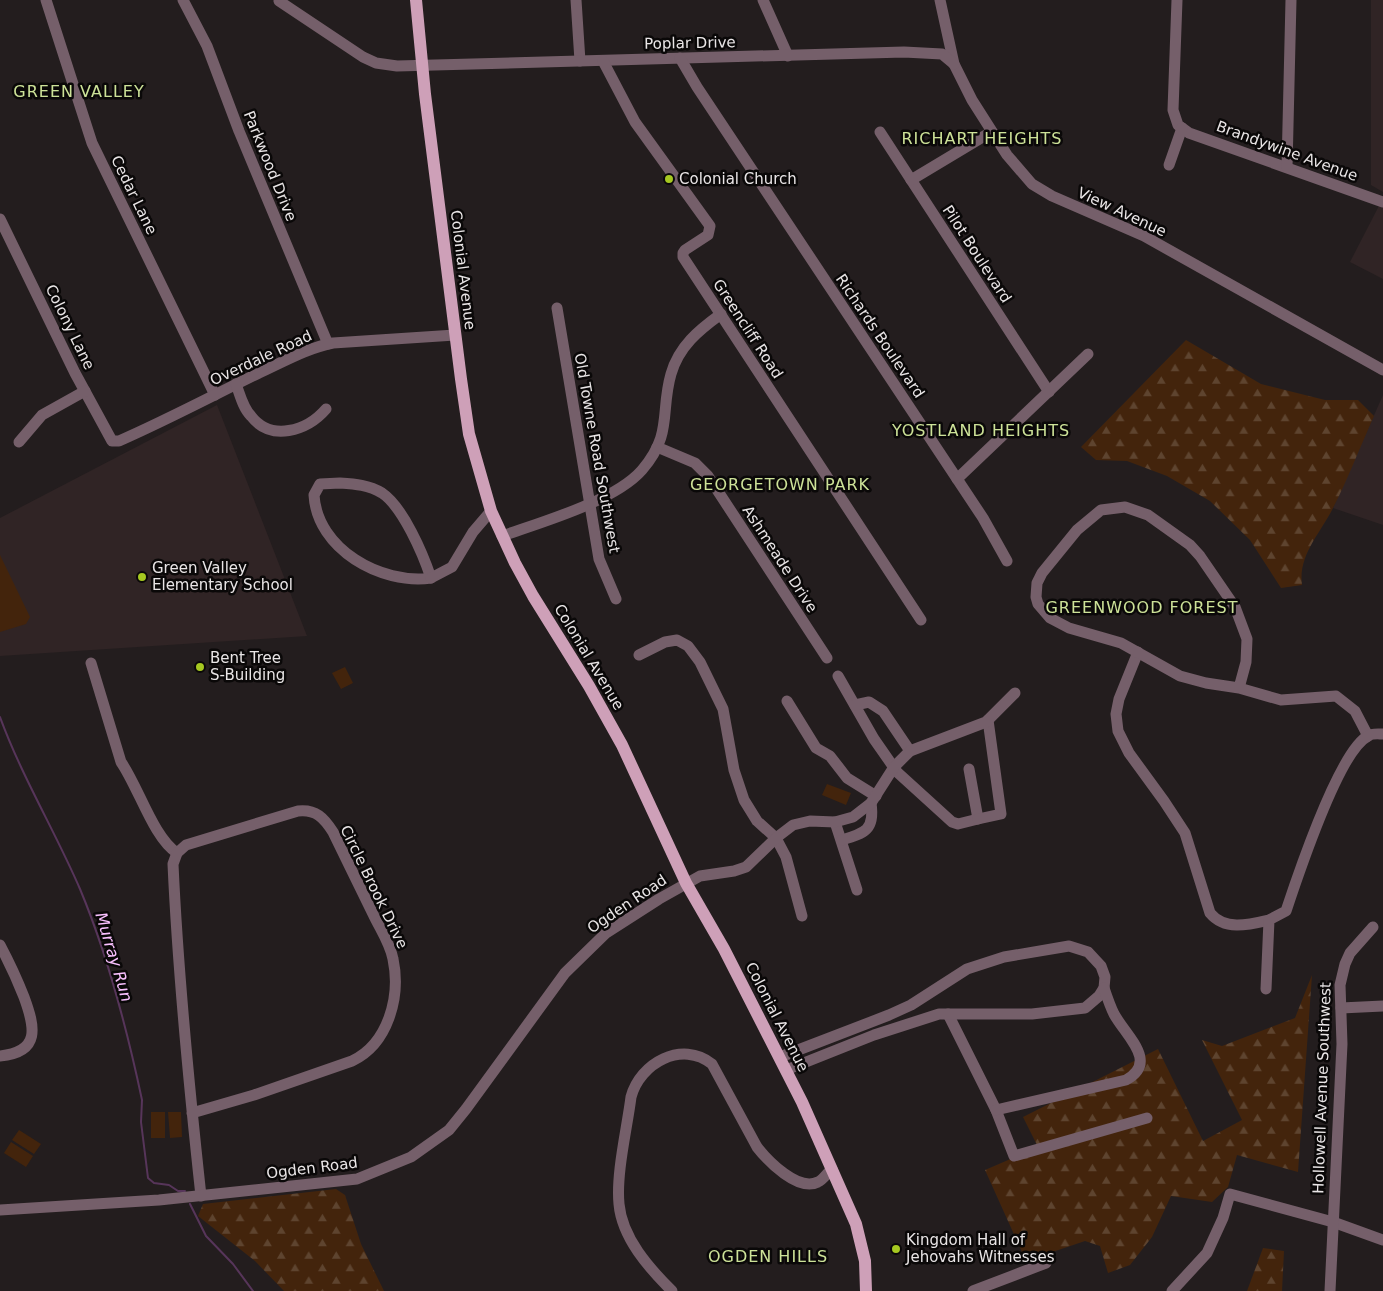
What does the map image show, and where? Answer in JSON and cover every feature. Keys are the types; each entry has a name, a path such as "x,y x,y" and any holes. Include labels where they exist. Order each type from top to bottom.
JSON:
{"main road":[{"name":"Colonial Avenue","path":"416,0 422,65 469,434 492,511 502,536 533,596 593,693 622,745 686,883 724,949 780,1057 856,1224 864,1261 866,1291"}],"street":[{"name":"Cedar Lane","path":"46,0 92,143 214,395"},
{"name":"Parkwood Drive","path":"183,0 207,46 239,131 328,344"},
{"path":"576,0 580,61"},
{"path":"763,0 788,56"},
{"name":"View Avenue","path":"940,0 954,64 991,132 1024,177 1042,191 1144,236 1383,370"},
{"path":"1169,165 1182,128 1173,110 1176,0"},
{"path":"1287,167 1291,86 1291,0"},
{"name":"Poplar Drive","path":"279,1 363,57 386,65 934,52 948,57 954,64"},
{"name":"Richards Boulevard","path":"680,58 697,87 957,479 994,536 1007,561"},
{"name":"Greencliff Road","path":"603,61 635,122 710,226 708,235 682,253 921,620"},
{"name":"Brandywine Avenue","path":"1182,128 1189,133 1383,202"},
{"name":"Pilot Boulevard","path":"880,132 1049,392"},
{"path":"911,180 991,132"},
{"name":"Colony Lane","path":"0,219 108,438 119,442"},
{"name":"Old Towne Road Southwest","path":"557,308 599,559 616,599"},
{"path":"502,536 590,502 623,486 634,478 657,446 666,423 670,375 674,364 691,338 721,314"},
{"name":"Overdale Road","path":"119,442 187,411 214,395 306,351 328,344 455,335"},
{"path":"957,479 1088,354"},
{"path":"236,384 250,416 268,429 287,431 304,427 312,423 326,410"},
{"path":"19,442 42,415 85,391"},
{"name":"Ashmeade Drive","path":"657,446 696,463 708,476 827,658"},
{"path":"431,578 416,542 389,499 364,485 320,484 315,490 314,505 321,524 347,554 368,568 392,576 421,579 431,578 452,567 472,532 492,511"},
{"path":"1239,688 1246,662 1247,639 1235,607 1200,556 1179,536 1148,515 1117,506 1101,510 1078,530 1042,574 1037,583 1036,597 1043,612 1057,623 1114,640 1190,680 1239,688 1281,700 1336,696 1354,711 1368,736"},
{"path":"639,655 673,640 688,646 710,679 723,709 734,770 744,800 757,821 776,838 786,857 802,916"},
{"path":"1138,652 1122,689 1116,714 1121,739 1184,833 1210,913 1216,920 1228,925 1269,920 1286,912 1302,861 1337,778 1353,752 1368,736 1383,734"},
{"path":"91,663 121,762 163,839 177,853 173,864 178,969 201,1196"},
{"path":"838,676 874,739 894,767 952,822 958,824 1001,814 988,720"},
{"path":"857,890 835,822 853,817 874,799 894,767 910,751 988,720 1015,693"},
{"path":"787,701 816,748 830,756 847,778 874,799"},
{"path":"855,705 869,702 883,711 910,751"},
{"path":"969,769 978,819"},
{"path":"842,840 860,835 868,828 872,821 874,799"},
{"name":"Circle Brook Drive","path":"177,853 186,845 298,811 316,813 326,821 344,854 389,947 395,971 390,1016 380,1039 364,1055 254,1095 192,1113"},
{"name":"Ogden Road","path":"0,1210 91,1206 357,1179 389,1167 424,1149 448,1130 466,1109 564,974 606,933 700,876 734,871 746,867 785,830 802,822 835,822"},
{"path":"1266,989 1269,920"},
{"name":"Hollowell Avenue Southwest","path":"1330,1291 1342,1044 1340,985 1344,964 1358,942 1373,928"},
{"path":"0,945 16,977 34,1026 32,1039 24,1048 13,1054 0,1056"},
{"path":"780,1057 861,1027 911,1005 967,969 1017,954 1069,946 1088,952 1101,966 1105,977 1104,988 1114,1014 1133,1042 1139,1056 1141,1066 1137,1074 1126,1080 996,1110"},
{"path":"1085,1008 1095,1001 1104,988"},
{"path":"1341,1008 1383,1006"},
{"path":"786,1070 929,1016 948,1014 1032,1014 1085,1008 1103,1008 1114,1014"},
{"path":"948,1014 996,1110 1014,1156 1147,1118"},
{"path":"672,1291 638,1251 630,1238 619,1205 619,1187 631,1097 634,1086 654,1064 666,1057 683,1054 706,1059 712,1064 757,1148 776,1168 792,1179 809,1184 818,1182 832,1169"},
{"path":"1172,1291 1207,1252 1223,1218 1230,1194 1333,1222 1383,1240"},
{"path":"973,1291 1046,1263"}],"shaded area":[{"path":"1371,0 1383,0 1383,192 1371,185"},
{"path":"1383,198 1383,279 1350,262"},
{"path":"1383,395 1383,525 1333,508"},
{"name":"Green Valley Elementary School","path":"217,405 307,636 0,656 0,518"}],"green space":[{"path":"1186,340 1261,384 1325,400 1358,400 1374,416 1328,518 1307,554 1303,564 1302,585 1281,588 1250,540 1210,501 1167,476 1127,461 1096,460 1081,447"},
{"path":"0,555 30,617 26,624 0,632"},
{"path":"345,667 353,683 341,689 332,673"},
{"path":"827,784 851,793 846,805 822,795"},
{"path":"1312,975 1298,1172 1237,1155 1228,1187 1212,1202 1171,1196 1152,1237 1130,1265 1108,1273 1100,1246 1085,1241 1026,1261 985,1170 1038,1147 1023,1117 1158,1049 1203,1141 1242,1120 1202,1040 1222,1046 1295,1018"},
{"path":"151,1112 165,1112 165,1138 151,1138"},
{"path":"168,1112 181,1112 182,1137 170,1138"},
{"path":"19,1130 41,1144 34,1154 12,1140"},
{"path":"11,1142 33,1156 26,1167 4,1153"},
{"path":"336,1189 345,1195 361,1244 384,1291 284,1291 255,1261 198,1216 203,1204"},
{"path":"1263,1248 1284,1251 1282,1291 1247,1291"}],"waterway":[{"name":"Murray Run","path":"0,717 18,761 80,889 108,966 130,1046 142,1100 141,1122 148,1178 154,1183 169,1185 178,1191 185,1191"},
{"name":"Murray Run","path":"190,1204 206,1236 233,1264 253,1291"}],"place":[{"name":"Colonial Church","path":"669,179"},
{"name":"Green Valley Elementary School","path":"142,577"},
{"name":"Bent Tree S-Building","path":"200,667"},
{"name":"Kingdom Hall of Jehovahs Witnesses","path":"896,1249"}],"district":[{"name":"GREEN VALLEY","path":"79,91"},
{"name":"RICHART HEIGHTS","path":"982,138"},
{"name":"YOSTLAND HEIGHTS","path":"981,430"},
{"name":"GEORGETOWN PARK","path":"780,484"},
{"name":"GREENWOOD FOREST","path":"1142,607"},
{"name":"OGDEN HILLS","path":"768,1256"}]}
